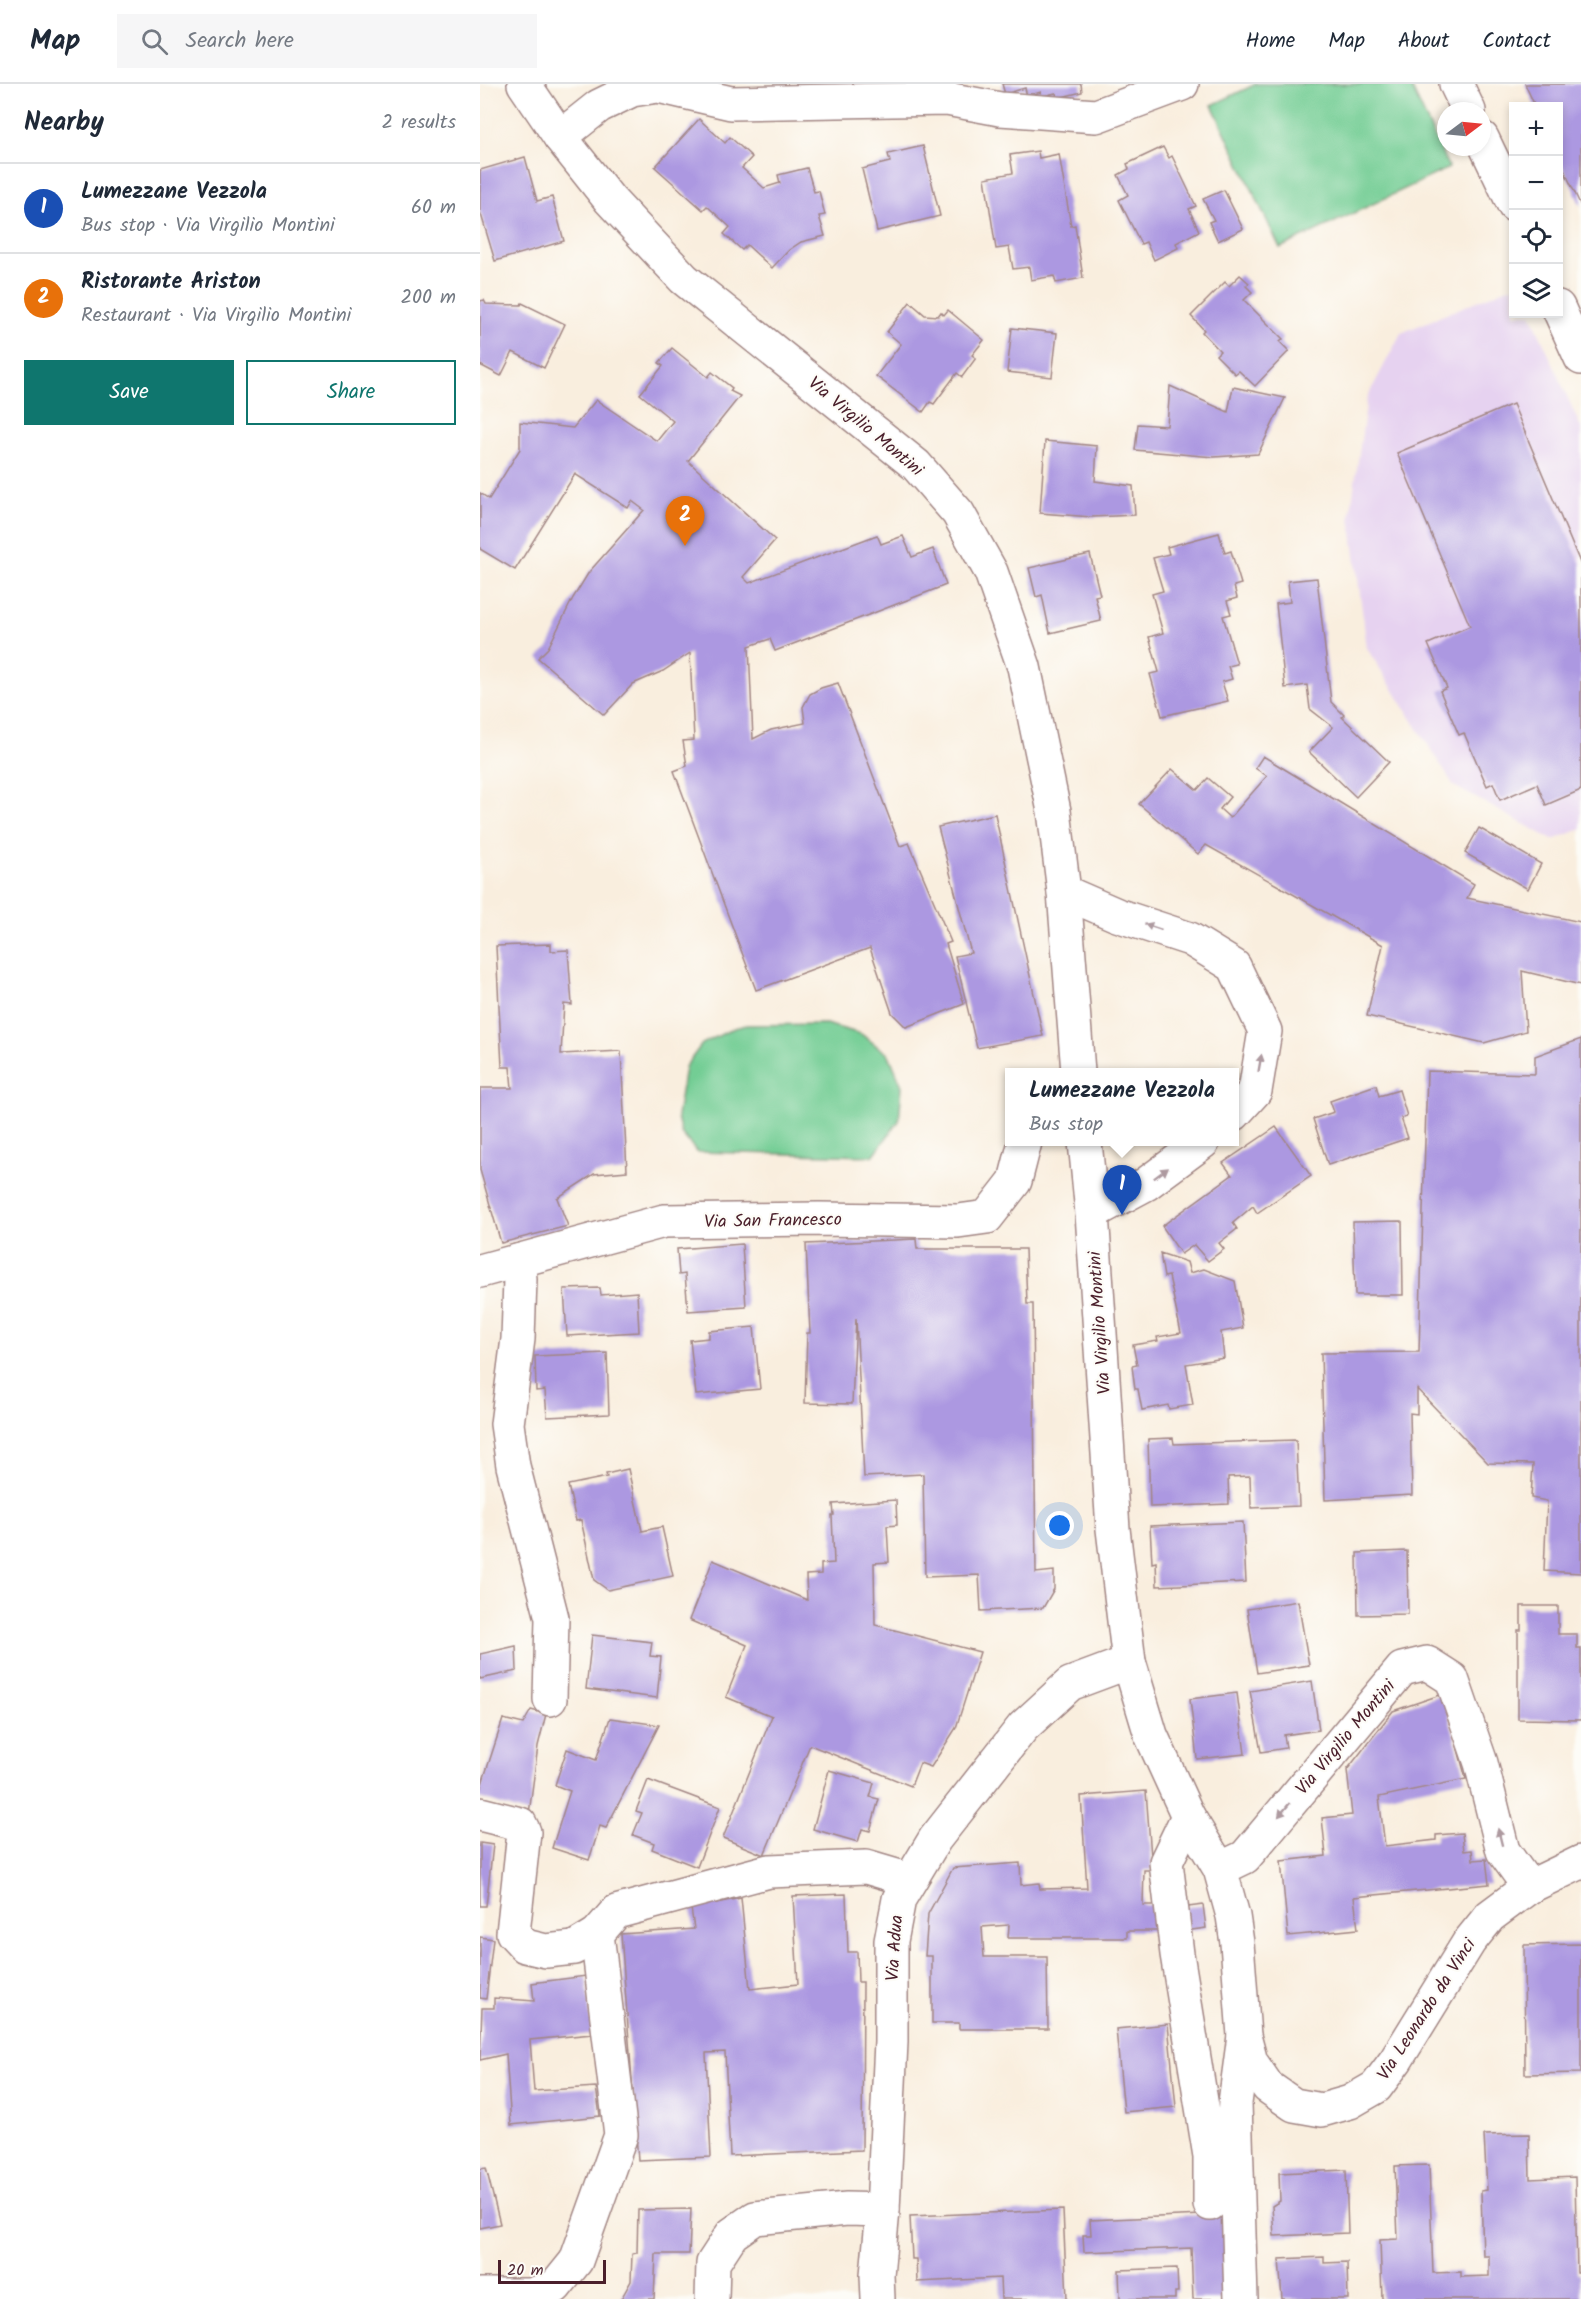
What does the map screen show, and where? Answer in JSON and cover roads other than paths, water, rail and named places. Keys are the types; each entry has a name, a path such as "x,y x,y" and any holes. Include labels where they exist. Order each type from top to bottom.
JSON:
{"street":[{"name":"Via Virgilio Montini","path":"524,84 560,137 610,200 684,279 916,465 958,513 992,572 1024,667 1054,811 1064,892 1078,1068"},
{"path":"560,137 599,106 632,90 658,85 731,103 947,99 1000,109 1096,116 1134,92 1182,84"},
{"path":"1456,84 1465,102"},
{"path":"1491,156 1509,195"},
{"path":"1563,318 1581,358"},
{"path":"1064,892 1117,915 1190,939 1234,966 1265,1031 1254,1091 1239,1108"},
{"name":"Via San Francesco","path":"480,1271 664,1221 819,1219 958,1221 987,1217 1015,1181 1024,1146"},
{"name":"Via Virgilio Montini","path":"1085,1146 1113,1529 1129,1662 1151,1735 1188,1816 1220,1869 1245,1857 1402,1669 1427,1663 1452,1679 1481,1763 1503,1851 1529,1887"},
{"path":"1092,1213 1146,1184 1198,1146"},
{"path":"518,1261 520,1279 518,1339 507,1424 513,1466 552,1618 550,1699"},
{"name":"Via Adua","path":"878,2299 877,2276 883,2210 891,2042 891,1941 899,1899 934,1839 1023,1727 1070,1684 1129,1662"},
{"path":"480,1814 520,1824 524,1832 513,1933 525,1946 546,1951 574,1948 597,1934 616,1912 769,1871 866,1867 910,1880"},
{"path":"1188,1816 1166,1862 1177,1954 1209,2156 1210,2204"},
{"path":"1529,1887 1581,1862"},
{"name":"Via Leonardo da Vinci","path":"1220,1869 1233,1916 1244,2036 1251,2062 1268,2087 1294,2105 1322,2110 1350,2102 1376,2087 1396,2060 1469,1942 1490,1916 1529,1887"},
{"path":"480,2295 531,2295 555,2287 576,2260 621,2134 597,1934"},
{"name":"Via Leonardo da Vinci","path":"1240,2299 1235,2103 1244,2036"},
{"path":"712,2299 713,2263 732,2234 755,2218 847,2208 883,2210"}],"place":[{"name":"Ristorante Ariston","path":"685,546"},
{"name":"Lumezzane Vezzola","path":"1122,1215"}]}
